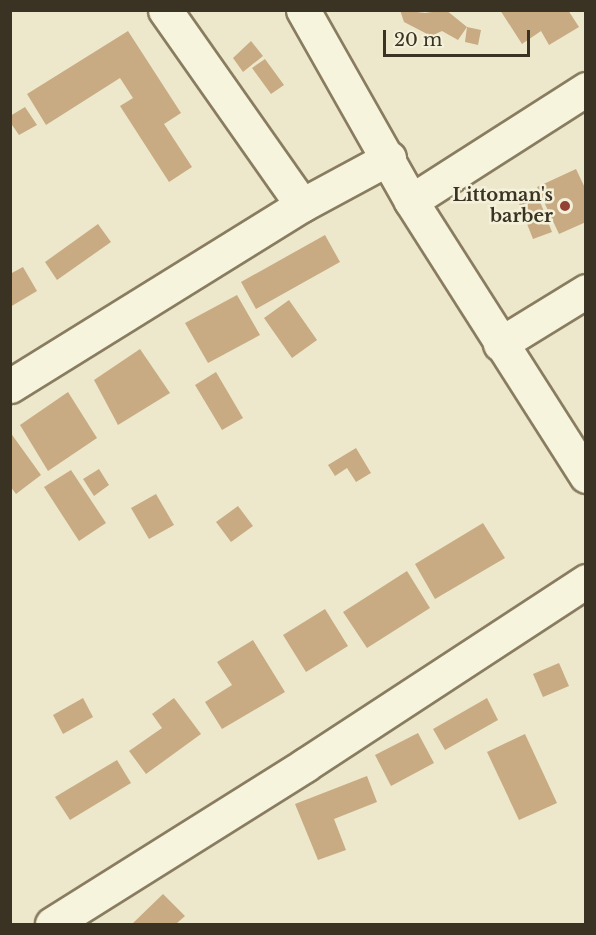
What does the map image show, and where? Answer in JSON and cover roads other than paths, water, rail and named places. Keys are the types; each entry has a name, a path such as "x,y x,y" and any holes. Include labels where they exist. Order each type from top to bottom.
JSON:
{"street":[{"path":"165,10 302,205"},
{"path":"303,10 389,158 411,201 585,476"},
{"path":"411,201 585,89"},
{"path":"10,386 302,205 389,158"},
{"path":"500,344 585,291"},
{"path":"52,924 305,765 585,581"}],"place":[{"name":"Littoman's barber","path":"565,206"}]}
